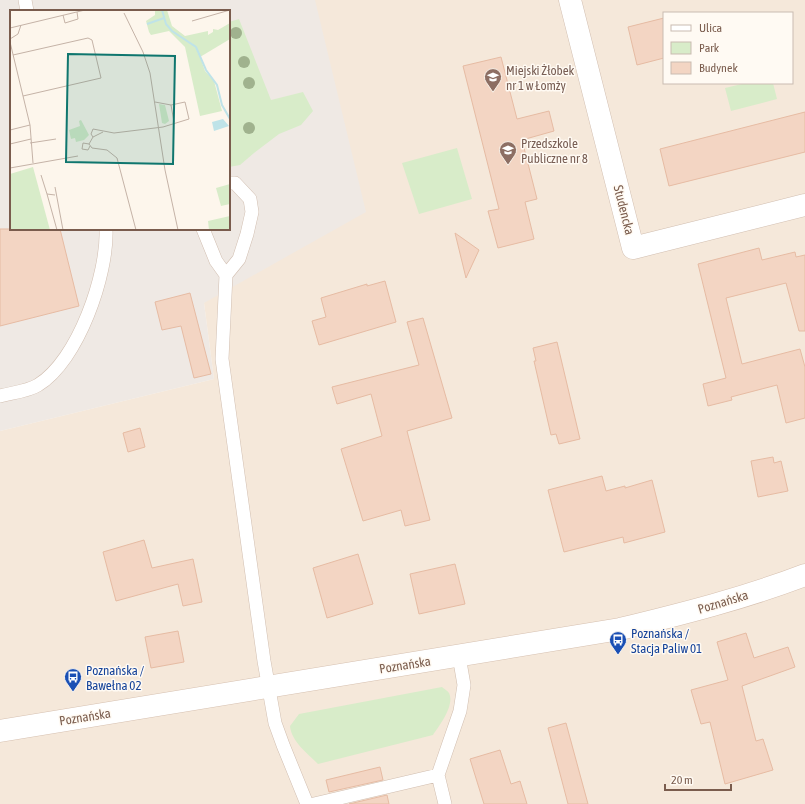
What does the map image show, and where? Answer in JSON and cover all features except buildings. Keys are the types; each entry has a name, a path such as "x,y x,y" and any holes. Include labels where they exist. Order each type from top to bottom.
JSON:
{"street":[{"name":"Studencka","path":"570,0 633,248 805,205"},
{"name":"Poznańska","path":"0,731 620,629 724,602 805,575"}],"lane":[{"path":"25,0 27,10"},
{"path":"230,183 235,183 250,199 252,212 239,259 226,275 222,359 275,723 307,804"},
{"path":"0,396 38,386 56,372 74,345 91,307 101,274 106,230"},
{"path":"203,230 216,262 226,275"},
{"path":"445,804 438,775 460,711 464,685 459,656"},
{"path":"314,804 438,775"}],"shaded area":[{"path":"0,0 315,0 366,212 204,303 214,379 0,431"},
{"path":"315,0 805,0 805,804 0,804 0,431 214,379 204,303"}],"green space":[{"path":"239,19 271,100 303,92 313,111 301,125 279,134 240,165 230,167 230,22"},
{"path":"742,84 773,84 777,99 731,111 725,88"},
{"path":"457,148 472,199 419,214 402,163"},
{"path":"442,687 449,693 450,703 446,715 433,735 318,764 301,747 291,732 290,726 299,714"}],"place":[{"name":"Miejski Żłobek nr 1 w Łomży","path":"493,92"},
{"name":"Przedszkole Publiczne nr 8","path":"508,165"},
{"name":"Poznańska / Stacja Paliw 01","path":"618,655"},
{"name":"Poznańska / Bawełna 02","path":"73,692"}]}
